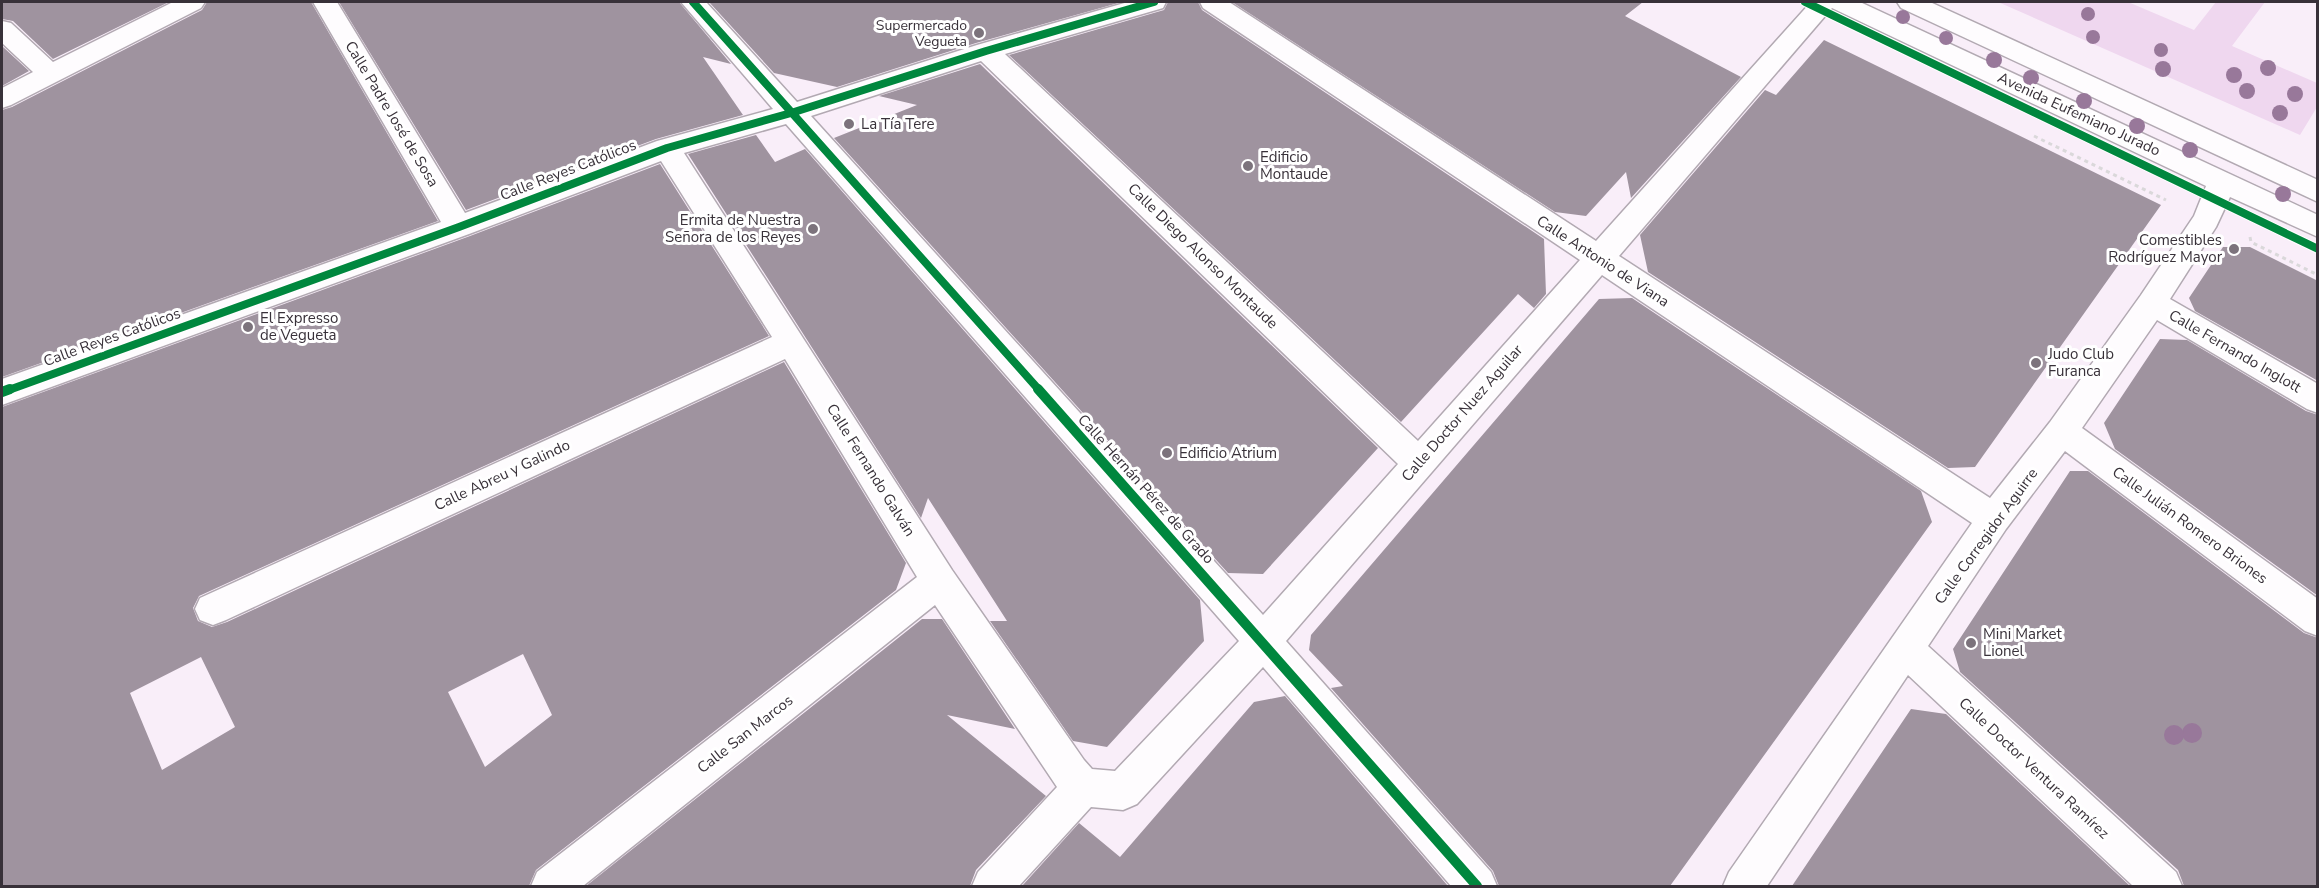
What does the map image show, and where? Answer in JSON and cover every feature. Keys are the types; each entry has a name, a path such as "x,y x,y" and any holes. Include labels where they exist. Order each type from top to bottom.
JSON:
{"street":[{"path":"2,99 192,2"},
{"name":"Calle Padre José de Sosa","path":"325,2 459,227"},
{"name":"Calle Hernán Pérez de Grado","path":"693,2 1263,641 1477,886"},
{"name":"Calle Reyes Católicos","path":"2,392 459,227 667,148 791,113 986,51 1154,2"},
{"name":"Calle Antonio de Viana","path":"1212,2 1995,519"},
{"name":"Calle Doctor Nuez Aguilar","path":"1083,788 1123,791 1263,641 1824,2"},
{"name":"Avenida Eufemiano Jurado","path":"1840,2 2318,227"},
{"name":"Avenida Eufemiano Jurado","path":"1910,2 2318,192"},
{"path":"2,29 50,74"},
{"name":"Calle Diego Alonso Montaude","path":"986,51 1419,463"},
{"name":"Calle Fernando Galván","path":"667,148 791,342 939,581 1070,773 1083,788"},
{"name":"Calle Corregidor Aguirre","path":"1743,886 1995,519 2062,431 2152,303 2206,220 2212,208 2213,198 2222,182"},
{"name":"Calle Fernando Inglott","path":"2152,303 2318,400"},
{"name":"Calle Abreu y Galindo","path":"213,609 791,342"},
{"name":"Calle Julián Romero Briones","path":"2062,431 2318,620"},
{"name":"Calle San Marcos","path":"551,886 939,581"},
{"name":"Calle Doctor Ventura Ramírez","path":"1906,649 2162,886"},
{"path":"992,886 1083,788"}],"path":[{"path":"2250,237 2251,242 2318,275"}],"shaded area":[{"path":"1998,2 2128,2 2194,30 2216,2 2265,2 2232,46 2317,83 2317,107 2300,135"}],"building":[{"path":"2,2 169,2 53,59 13,21 2,19"},
{"path":"207,2 311,2 438,221 2,377 2,110 202,10"},
{"path":"339,2 679,2 731,64 703,57 743,115 656,139 466,210"},
{"path":"709,2 1122,2 976,43 837,87 774,73"},
{"path":"1168,2 1198,2 1202,10 1544,239 1546,294 1534,308 1518,294 1401,422 1009,55 1164,10"},
{"path":"1232,2 1643,2 1625,16 1741,77 1631,198 1626,172 1586,216 1555,212"},
{"path":"1824,40 2161,205 1975,467 1948,468 1648,272 1640,235 1765,90 1776,95"},
{"path":"2,46 29,71 2,86"},
{"path":"980,64 1378,448 1263,574 1228,573 834,138 917,105 879,96"},
{"path":"756,135 775,162 805,149 1200,600 1204,641 1107,747 1073,741 990,621 1007,621 928,498 921,518 688,154"},
{"path":"660,164 769,336 199,596 193,608 198,621 212,627 227,622 784,362 906,563 896,590 536,870 529,886 2,886 2,407","holes":["523,654 552,715 485,767 448,692","201,657 235,727 162,770 130,693"]},
{"path":"2223,247 2250,247 2318,281 2318,381 2195,311 2189,298"},
{"path":"1632,298 1921,491 1932,522 1670,886 1499,886 1493,871 1331,688 1343,686 1309,650 1311,635 1599,299"},
{"path":"2160,339 2187,340 2306,411 2318,415 2318,596 2115,449 2104,423"},
{"path":"2070,471 2088,471 2304,633 2318,638 2318,886 2184,886 2178,870 1960,672 1953,649"},
{"path":"922,619 942,619 1015,729 947,715 1046,796 976,870 970,886 586,886"},
{"path":"1285,696 1448,886 1022,886 1079,823 1120,857 1254,702"},
{"path":"1911,709 1946,714 2130,886 1792,886"}],"cycle path":[{"path":"693,2 1263,641 1477,886"},
{"path":"2,392 459,227 667,148 791,113 986,51 1154,2"},
{"path":"1805,2 2318,249"}],"place":[{"name":"Supermercado Vegueta","path":"979,33"},
{"name":"La Tía Tere","path":"849,124"},
{"name":"Edificio Montaude","path":"1248,166"},
{"name":"Ermita de Nuestra Señora de los Reyes","path":"813,229"},
{"name":"Comestibles Rodríguez Mayor","path":"2234,249"},
{"name":"El Expresso de Vegueta","path":"248,327"},
{"name":"Judo Club Furanca","path":"2036,363"},
{"name":"Edificio Atrium","path":"1167,453"},
{"name":"Mini Market Lionel","path":"1971,643"}]}
